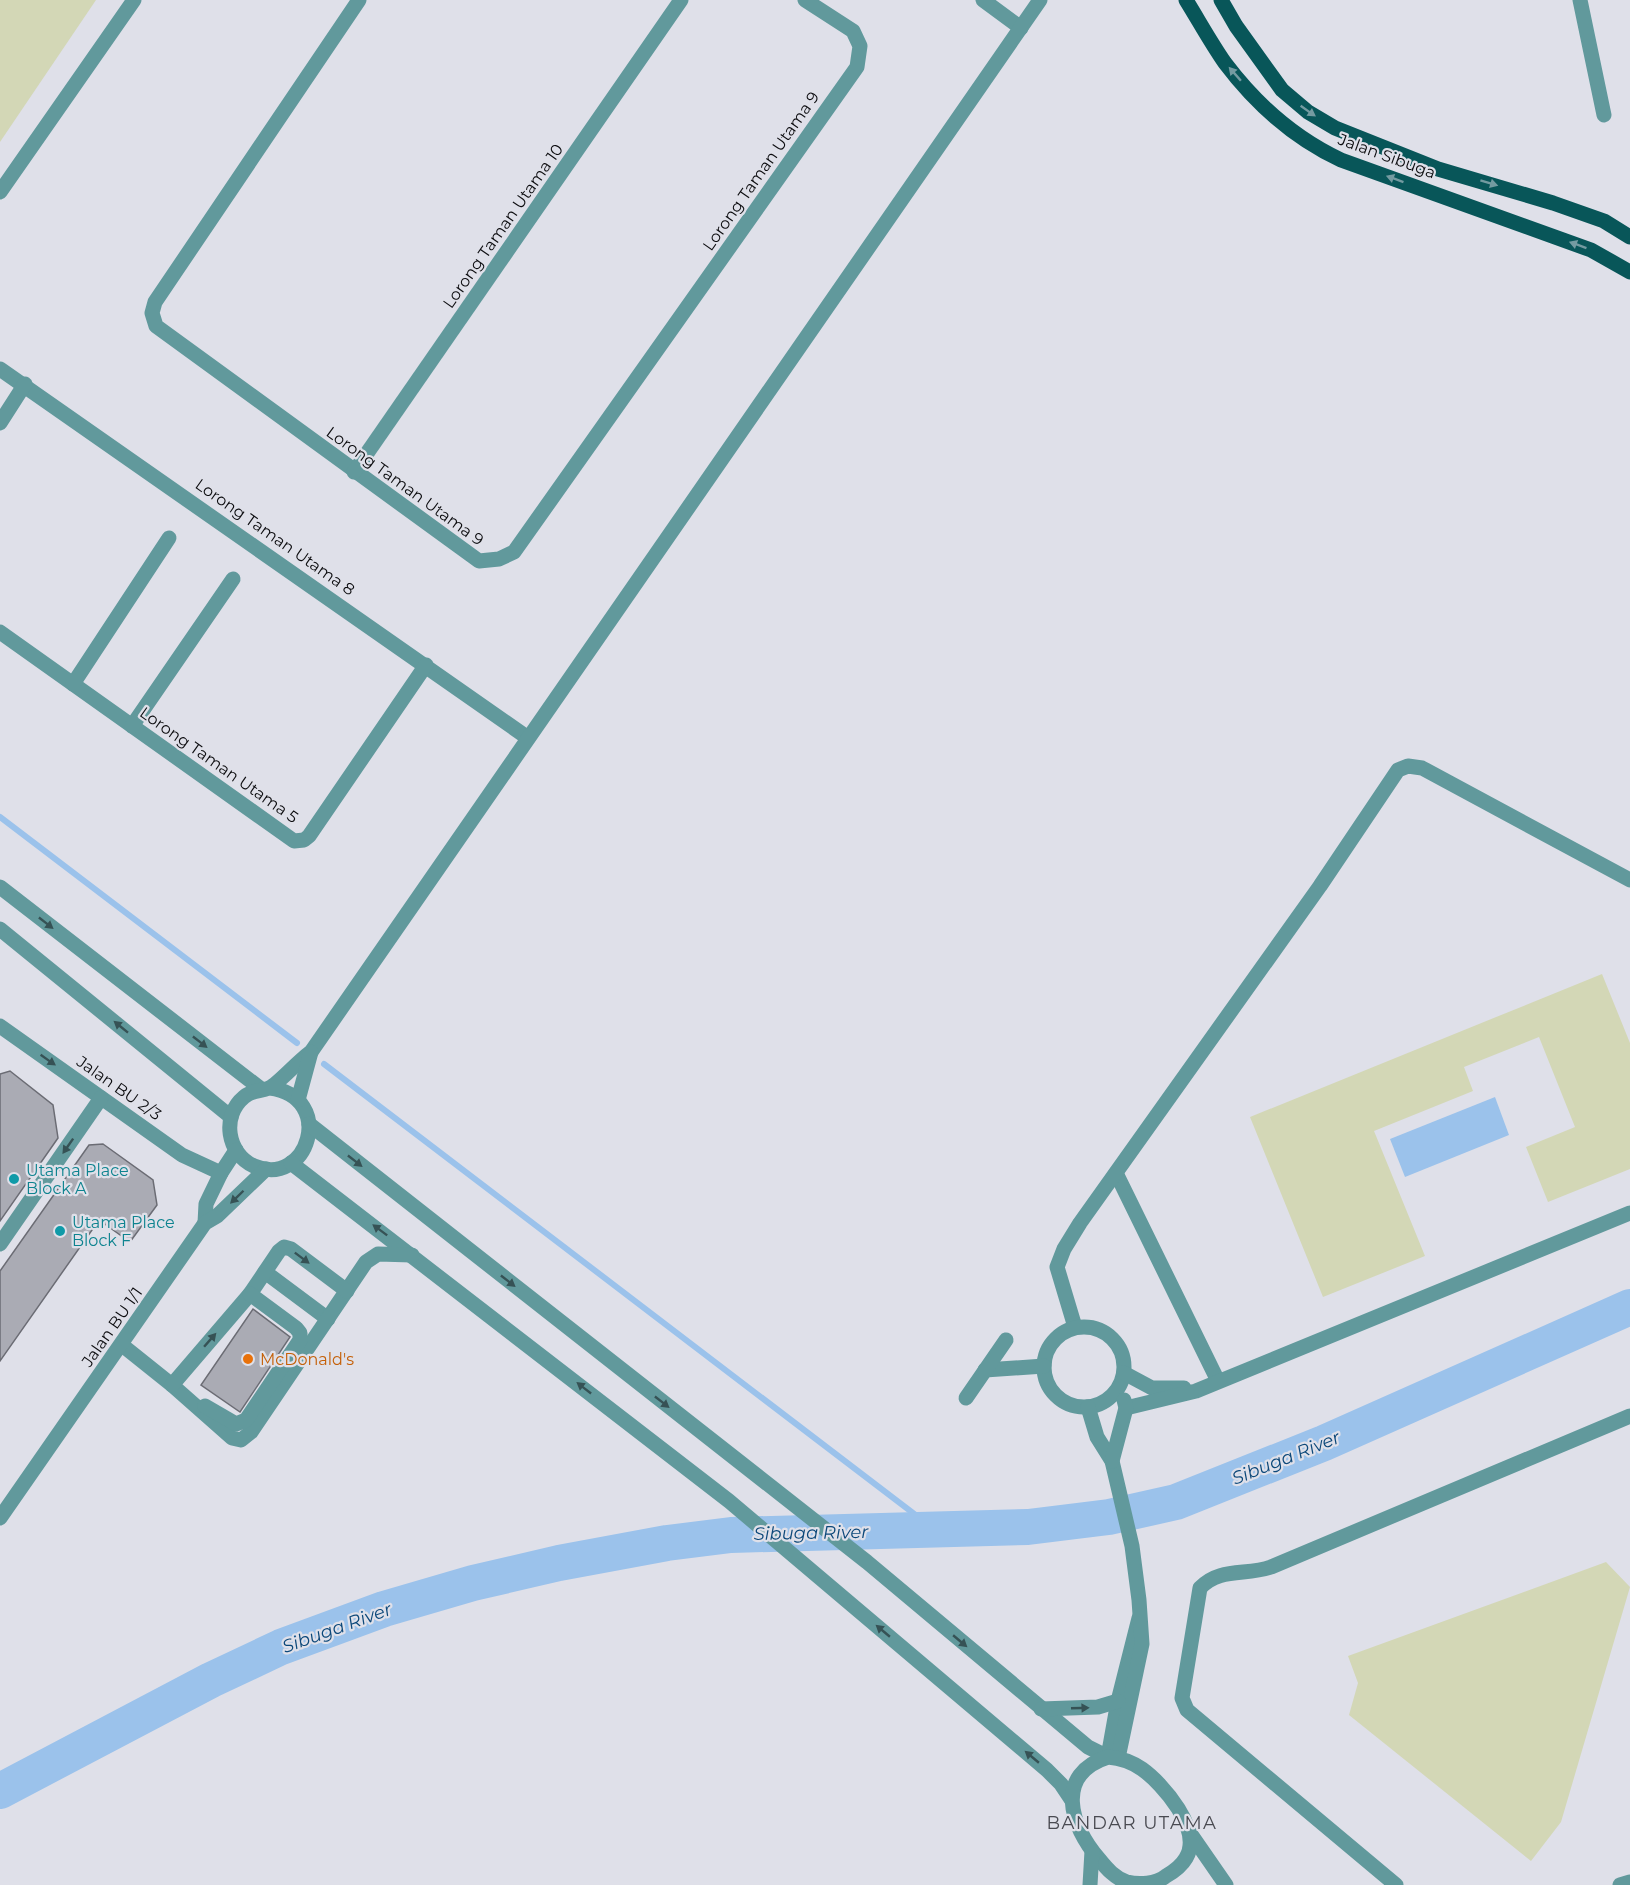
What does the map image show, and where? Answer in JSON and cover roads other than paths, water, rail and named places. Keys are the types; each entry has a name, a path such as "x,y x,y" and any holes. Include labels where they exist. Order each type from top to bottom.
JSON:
{"main road":[{"name":"Jalan Sibuga","path":"1186,0 1226,63 1263,106 1290,130 1317,149 1341,160 1591,250 1630,272"},
{"name":"Jalan Sibuga","path":"1221,0 1236,26 1282,90 1308,111 1335,128 1438,169 1554,203 1604,221 1630,237"}],"street":[{"path":"0,192 134,0"},
{"name":"Lorong Taman Utama 9","path":"359,0 154,302 152,313 156,326 479,561 499,559 513,552 857,67 860,46 853,31 805,0"},
{"name":"Lorong Taman Utama 10","path":"354,472 681,0"},
{"path":"983,0 1021,28"},
{"path":"0,887 265,1088 280,1089 298,1100 306,1111 309,1136 306,1146 291,1163 266,1169 249,1163 236,1150 231,1140 231,1117 242,1099 265,1088 310,1052 1040,0"},
{"path":"1580,0 1604,115"},
{"name":"Lorong Taman Utama 8","path":"0,369 528,738"},
{"path":"0,423 24,384"},
{"path":"73,684 169,538"},
{"path":"132,726 233,579"},
{"name":"Lorong Taman Utama 5","path":"0,632 294,841 304,840 426,665"},
{"path":"1075,1327 1057,1267 1064,1249 1320,886 1398,770 1408,766 1422,768 1630,880"},
{"path":"0,930 231,1117"},
{"name":"Jalan BU 2/3","path":"0,1026 182,1155 221,1173"},
{"path":"298,1100 310,1052"},
{"path":"0,1244 101,1098"},
{"path":"309,1124 867,1562 1088,1747 1113,1757 1140,1768 1159,1783 1182,1814 1188,1830 1190,1845 1187,1857 1163,1879 1150,1884 1129,1883 1117,1878 1092,1851 1078,1830 1073,1816 1071,1799 1076,1781 1084,1768 1096,1760 1113,1757"},
{"path":"205,1223 206,1204 221,1173 236,1150"},
{"path":"291,1163 729,1501 1047,1770 1061,1784 1071,1799"},
{"name":"Jalan BU 1/1","path":"0,1518 205,1223 217,1216 266,1169"},
{"path":"1116,1173 1213,1383"},
{"path":"1126,1408 1196,1391 1630,1213"},
{"path":"176,1389 284,1247 291,1249 347,1291"},
{"path":"122,1345 232,1438 241,1440 250,1432 366,1262 378,1254 412,1255"},
{"path":"265,1272 328,1319"},
{"path":"176,1389 236,1424 246,1420 300,1340 300,1333 296,1328 250,1294"},
{"path":"1113,1468 1126,1408 1122,1380 1124,1360 1120,1348 1112,1337 1088,1326 1075,1327 1063,1333 1053,1341 1047,1353 1044,1366 1046,1379 1062,1400 1074,1406 1088,1407 1106,1401 1122,1380"},
{"path":"966,1398 1006,1340"},
{"path":"985,1370 1044,1366"},
{"path":"1122,1380 1152,1388 1213,1383"},
{"path":"1088,1407 1097,1437 1113,1468 1132,1546 1139,1600 1142,1644 1113,1757"},
{"path":"1396,1885 1187,1710 1182,1698 1200,1588 1216,1576 1266,1569 1286,1561 1630,1416"},
{"path":"1113,1757 1118,1701 1139,1618"},
{"path":"1041,1709 1098,1707 1118,1701"},
{"path":"1188,1830 1226,1885"},
{"path":"1090,1885 1092,1851"},
{"path":"1620,1885 1630,1882"}],"water":[{"path":"1495,1097 1509,1135 1405,1177 1390,1139"}],"waterway":[{"path":"0,817 297,1043"},
{"path":"324,1064 934,1529"},
{"name":"Sibuga River","path":"0,1791 211,1680 281,1647 384,1609 473,1583 559,1563 667,1543 731,1535 1028,1527 1109,1517 1176,1502 1324,1443 1630,1307"}],"place":[{"name":"Utama Place Block A","path":"14,1179"},
{"name":"Utama Place Block F","path":"60,1231"},
{"name":"McDonald's","path":"248,1359"}],"district":[{"name":"BANDAR UTAMA","path":"1132,1823"}]}
